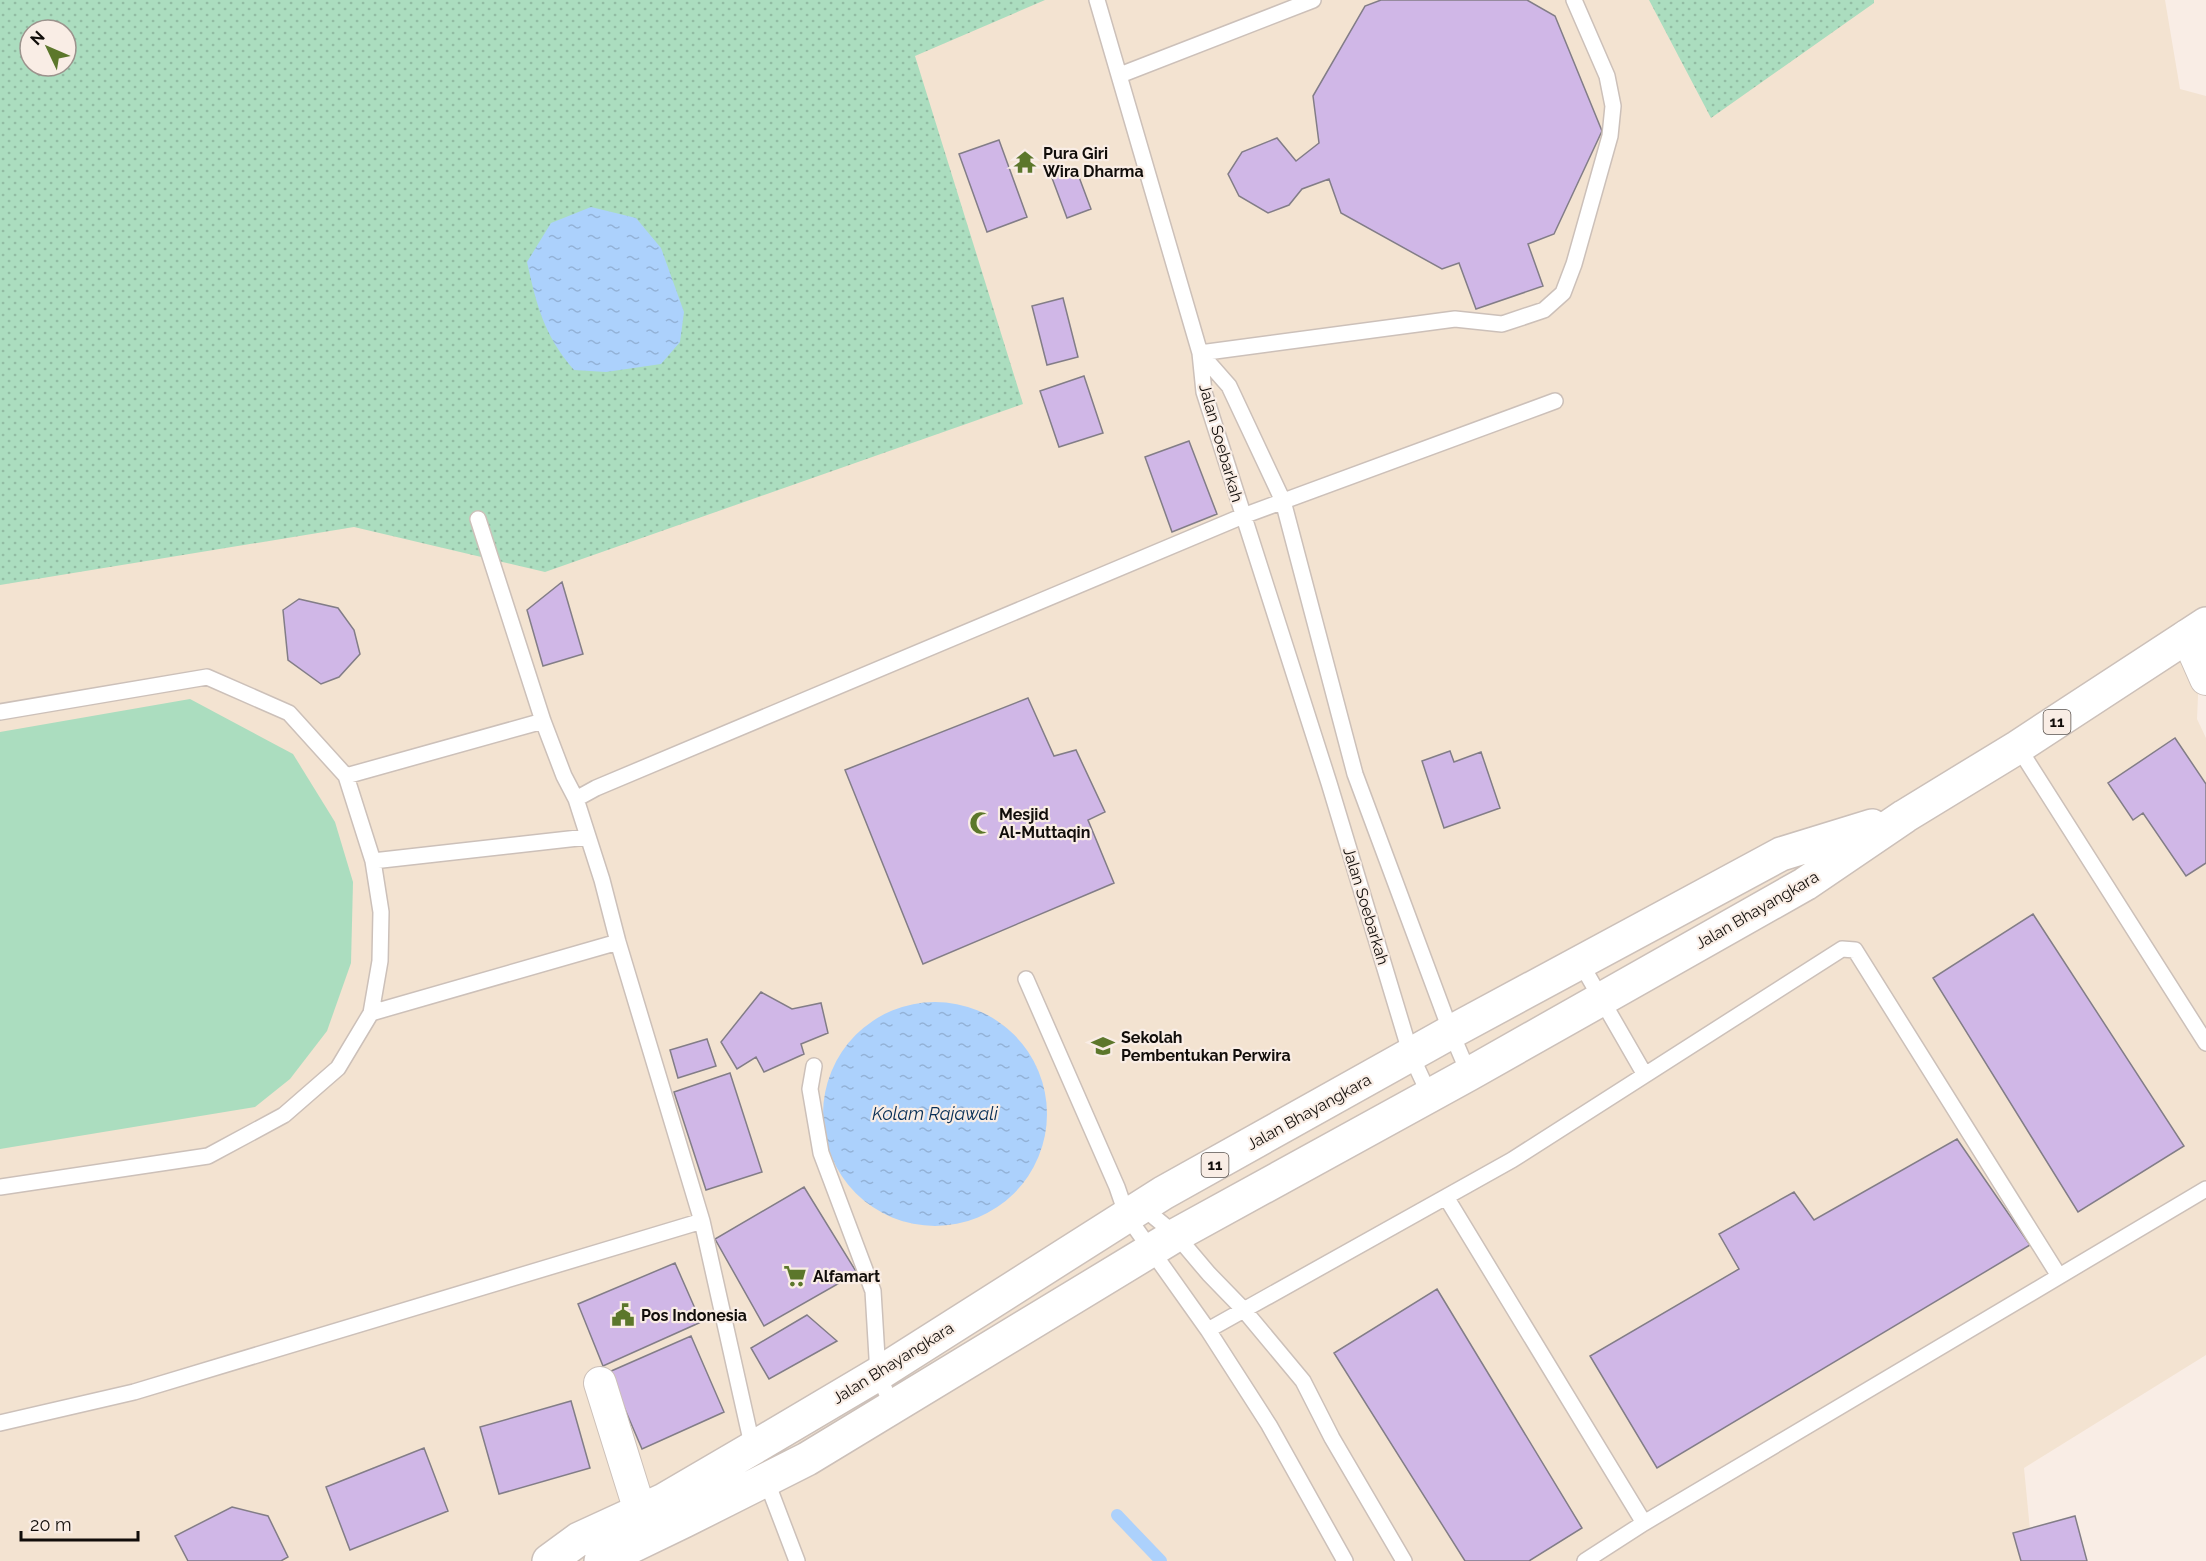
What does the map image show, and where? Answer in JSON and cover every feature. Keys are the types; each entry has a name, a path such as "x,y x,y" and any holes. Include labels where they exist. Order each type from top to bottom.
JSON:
{"highway":[{"name":"Jalan Bhayangkara","path":"601,1561 807,1459 1164,1243 1805,884 1905,816 2018,747 2197,630"},
{"name":"Jalan Bhayangkara","path":"549,1561 579,1539 664,1500 878,1374 1128,1203 1411,1055 1781,854 1905,816"}],"street":[{"path":"2197,630 2206,679"},
{"path":"600,1383 640,1511"}],"lane":[{"path":"1097,0 1200,354 1455,319 1502,324 1544,310 1563,293 1574,264 1610,136 1613,106 1607,76 1574,0"},
{"path":"1120,75 1313,0"},
{"name":"Jalan Soebarkah","path":"1200,354 1229,386 1283,501 1355,774 1451,1032 1469,1074"},
{"name":"Jalan Soebarkah","path":"1200,354 1204,392 1329,783 1411,1055 1430,1096"},
{"path":"576,799 618,779 1243,516 1555,400"},
{"path":"478,519 543,721 564,776 576,799 602,880 618,942 702,1221 753,1448 797,1561"},
{"path":"0,712 207,677 289,713 346,776 373,861 381,912 380,961 371,1013 338,1068 284,1115 208,1156 0,1187"},
{"path":"346,776 543,721"},
{"path":"2018,747 2206,1043"},
{"path":"373,861 587,837"},
{"path":"371,1013 618,942"},
{"path":"1208,1330 1512,1160 1842,949 1855,950 2060,1276"},
{"path":"1580,962 1645,1075"},
{"path":"1026,979 1128,1203 1164,1243 1209,1274 1243,1309 1303,1381 1332,1438 1404,1561"},
{"path":"814,1066 810,1089 821,1153 873,1291 878,1374 893,1408"},
{"path":"1585,1561 1644,1523 2206,1189"},
{"path":"1446,1197 1644,1523"},
{"path":"1128,1203 1164,1243 1208,1330 1269,1425 1345,1561"},
{"path":"0,1423 134,1392 702,1221"}],"shaded area":[{"name":"Sekolah Pembentukan Perwira","path":"0,0 2165,0 2180,89 2206,96 2206,640 2200,649 2197,719 2206,738 2206,1355 2024,1468 2033,1561 0,1561"}],"green space":[{"path":"0,0 1045,0 915,56 1023,404 545,572 354,527 0,585"},
{"path":"1649,0 1874,0 1874,3 1711,118"},
{"path":"190,699 293,754 335,822 353,882 351,963 327,1031 290,1079 255,1107 0,1149 0,732"}],"water":[{"path":"591,207 636,218 661,248 684,312 680,342 661,364 606,372 574,370 555,345 543,320 527,262 551,223"},
{"name":"Kolam Rajawali","path":"924,1002 946,1002 978,1010 988,1015 1006,1027 1022,1043 1039,1071 1045,1092 1047,1114 1045,1136 1039,1157 1022,1185 1006,1201 978,1218 946,1226 924,1226 892,1218 882,1213 864,1201 848,1185 831,1157 823,1125 823,1103 831,1071 836,1061 848,1043 864,1027 892,1010"}],"building":[{"path":"1381,0 1527,0 1555,16 1602,131 1554,234 1528,244 1543,286 1476,309 1459,263 1442,269 1341,213 1329,179 1302,189 1289,205 1268,213 1239,196 1228,174 1242,152 1277,138 1296,161 1319,143 1313,96 1365,6"},
{"path":"999,140 1027,217 987,232 959,154"},
{"path":"1076,169 1091,209 1067,218 1052,178"},
{"path":"1063,298 1078,357 1047,365 1032,306"},
{"path":"1084,376 1103,433 1059,447 1040,391"},
{"path":"1189,441 1217,514 1172,532 1145,457"},
{"path":"562,582 583,654 543,666 527,610"},
{"path":"299,599 338,608 354,630 360,654 339,677 321,684 288,660 283,610"},
{"path":"1028,698 1054,756 1076,750 1105,812 1088,820 1114,883 923,964 845,770"},
{"path":"2175,738 2206,784 2206,863 2186,876 2143,813 2133,820 2108,783"},
{"path":"1450,751 1454,762 1481,752 1500,808 1444,828 1422,761"},
{"path":"2033,914 2184,1146 2078,1212 1933,978"},
{"path":"761,992 792,1009 821,1003 828,1033 801,1044 804,1054 764,1072 756,1057 737,1069 721,1042"},
{"path":"707,1039 716,1066 678,1078 670,1050"},
{"path":"730,1073 762,1172 706,1190 674,1092"},
{"path":"1957,1139 2030,1245 1657,1468 1590,1356 1739,1269 1719,1234 1794,1192 1814,1220"},
{"path":"804,1187 857,1273 764,1326 715,1239"},
{"path":"675,1263 701,1322 603,1366 578,1304"},
{"path":"1437,1289 1582,1528 1529,1561 1465,1561 1334,1353"},
{"path":"807,1315 837,1341 769,1379 751,1348"},
{"path":"691,1336 724,1412 642,1449 609,1372"},
{"path":"571,1401 590,1468 499,1494 480,1427"},
{"path":"424,1448 448,1511 350,1550 326,1487"},
{"path":"232,1507 268,1516 288,1557 281,1561 188,1561 175,1536"},
{"path":"2075,1516 2087,1561 2021,1561 2013,1533"}],"waterway":[{"path":"1117,1515 1161,1561"}],"place":[{"name":"Pura Giri Wira Dharma","path":"1025,162"},
{"name":"Mesjid Al-Muttaqin","path":"981,823"},
{"name":"Sekolah Pembentukan Perwira","path":"1103,1046"},
{"name":"Alfamart","path":"795,1276"},
{"name":"Pos Indonesia","path":"623,1315"}]}
